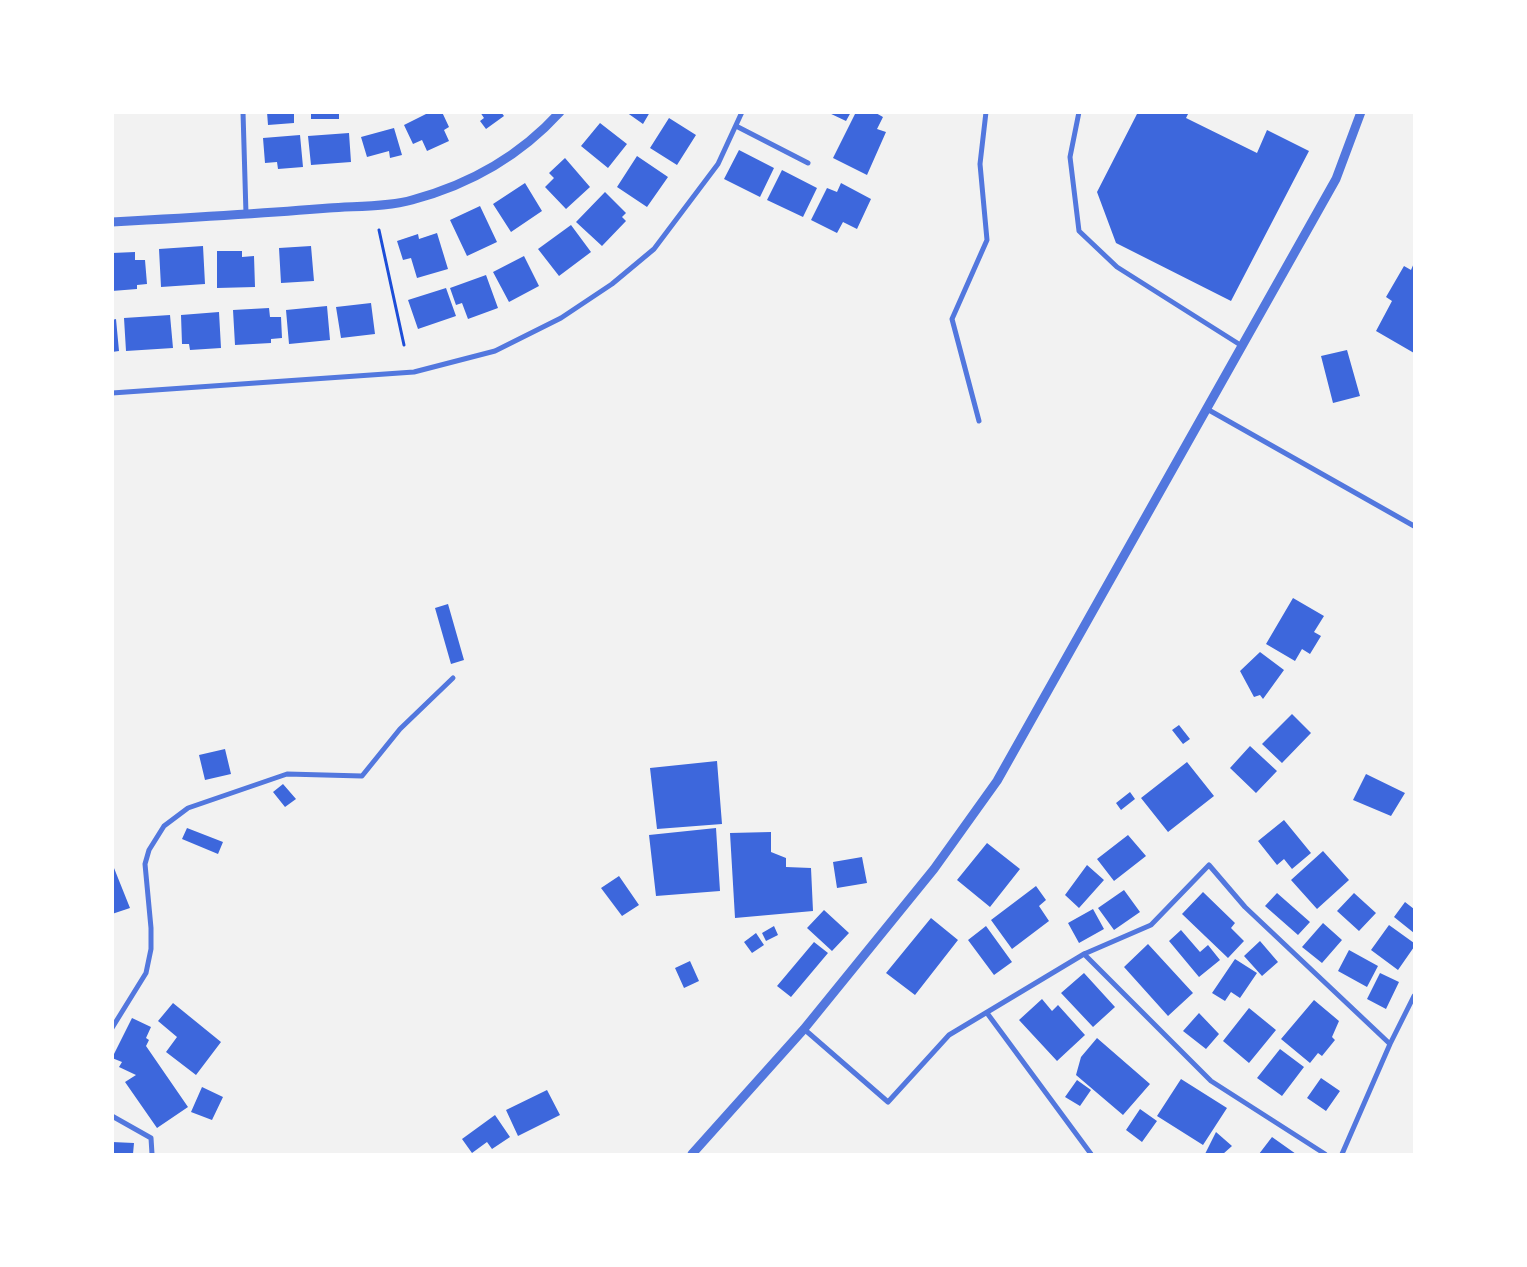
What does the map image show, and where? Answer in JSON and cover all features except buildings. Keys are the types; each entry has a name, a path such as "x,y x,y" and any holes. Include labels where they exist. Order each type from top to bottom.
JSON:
{"street":[{"path":"243,112 246,214"},
{"path":"112,222 410,201 449,189 486,171 517,151 560,112"},
{"path":"112,393 414,372 495,351 561,318 612,284 654,249 718,164 742,112"},
{"path":"979,421 952,319 987,240 980,164 986,112"},
{"path":"1079,112 1070,157 1079,231 1117,267 1243,347"},
{"path":"692,1154 804,1029 934,868 997,781 1336,179 1361,112"},
{"path":"736,126 808,162"},
{"path":"1207,409 1414,526"},
{"path":"112,1028 146,973 151,928 145,864 149,850 164,826 188,808 288,774 362,776 400,729 453,678"},
{"path":"804,1029 888,1102 949,1035 1084,954 1151,925 1209,865 1245,907 1390,1044"},
{"path":"1084,954 1211,1081 1325,1154"},
{"path":"1342,1154 1390,1044 1414,996"},
{"path":"987,1012 1091,1154"},
{"path":"112,1116 151,1138 152,1154"}],"path":[{"path":"379,230 404,345"}]}
